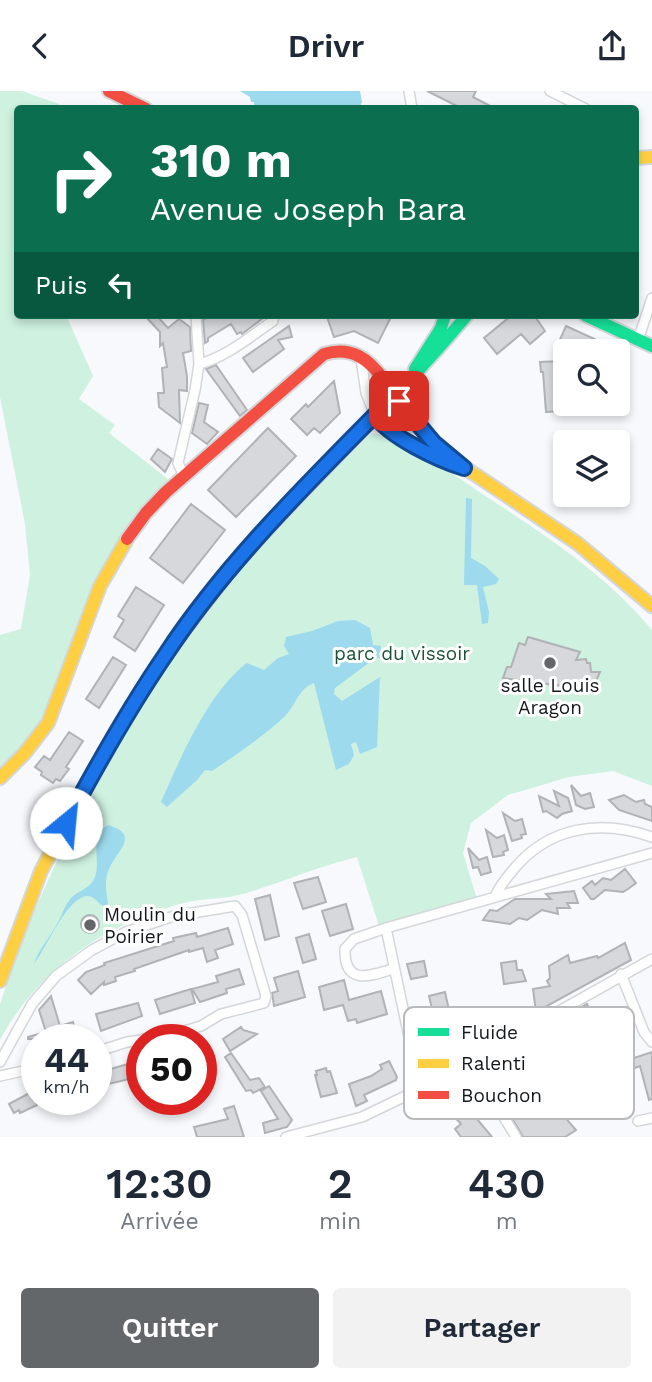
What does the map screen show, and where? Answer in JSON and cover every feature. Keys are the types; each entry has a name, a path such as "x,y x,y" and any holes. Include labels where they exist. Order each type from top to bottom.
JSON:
{"street":[{"path":"109,91 138,105"},
{"path":"550,91 578,105"},
{"path":"638,340 652,298"},
{"path":"184,476 178,463 199,364 198,319"},
{"path":"199,364 209,362 274,319"},
{"path":"410,379 444,319"},
{"path":"0,981 41,871 105,751 167,652 221,580 277,516 428,362 464,319"},
{"path":"593,319 652,347"},
{"path":"0,778 24,754 48,723 91,607 110,565 153,503 324,354 336,348 348,350 371,364 401,405 434,443 464,468 598,558 652,606"},
{"path":"361,359 366,393 381,424 429,453 464,468"},
{"path":"495,897 498,889 518,864 540,844 566,833 599,826 632,830 652,837"},
{"path":"393,969 358,977 350,970 345,954 348,944 354,939 386,928 652,853"},
{"path":"0,1062 32,1004 56,976 109,940 174,916 235,906 242,915 266,996 264,1003 221,1014 204,1024"},
{"path":"386,928 404,1018"},
{"path":"564,1007 652,959"},
{"path":"621,975 645,1032 652,1042"},
{"path":"0,1076 21,1071"},
{"path":"286,1137 362,1117 404,1097"},
{"path":"638,1121 652,1118"},
{"path":"505,1119 516,1137"}],"green space":[{"path":"0,91 22,91 59,105 14,105 14,319 68,319 93,376 79,399 115,425 109,433 168,479 118,546 42,731 0,774 0,635 21,629 30,575 25,524 0,397"},
{"name":"parc du vissoir","path":"371,433 398,442 425,456 546,536 613,589 652,630 652,786 613,771 569,777 508,795 471,823 463,853 477,899 379,926 357,857 239,895 188,902 159,910 104,935 55,970 34,991 0,1040 0,1004 22,938 79,812 120,738 153,686 220,593 323,477 359,440"}],"water":[{"path":"240,91 360,91 362,102 360,105 254,105 250,97"},
{"path":"466,498 472,499 471,558 499,579 496,584 483,587 489,612 488,623 482,624 477,585 464,585"},
{"path":"355,620 370,628 373,645 381,646 380,658 374,659 335,688 334,694 342,701 380,677 377,747 360,754 356,742 351,744 354,755 349,764 336,770 314,683 301,693 286,715 260,737 212,771 205,770 167,807 161,802 197,727 220,690 233,675 247,663 264,670 278,658 289,654 284,646 286,637 338,621"},
{"path":"108,825 118,829 125,838 107,873 106,907 90,896 80,898 65,914 34,964 69,901 93,881 97,866 96,844 101,830"}],"building":[{"path":"427,91 476,91 473,97 488,105 455,105"},
{"path":"148,319 160,319 168,328 179,319 190,327 191,351 183,353 187,391 179,390 180,423 159,407 158,393 164,393 162,368 167,367 163,343 160,346 160,332"},
{"path":"262,319 242,334 237,334 231,324 208,338 205,343 203,320"},
{"path":"328,319 390,319 378,343 354,331 334,337"},
{"path":"507,319 537,319 545,331 530,344 521,334 497,354 484,338"},
{"path":"289,326 292,337 278,340 284,349 253,372 243,358"},
{"path":"566,326 594,339 560,339"},
{"path":"553,361 553,412 546,412 540,362"},
{"path":"216,365 247,410 240,416 206,369"},
{"path":"334,381 340,413 320,433 314,428 307,435 291,419 306,404 308,407"},
{"path":"199,403 208,405 204,422 218,432 207,444 192,433"},
{"path":"268,428 296,456 236,517 208,490"},
{"path":"158,449 172,459 165,472 151,459"},
{"path":"191,504 225,530 183,583 150,558"},
{"path":"136,587 164,605 135,651 114,637 124,620 118,616"},
{"name":"salle Louis Aragon","path":"528,637 580,652 576,660 586,659 587,663 590,663 591,672 600,672 592,690 569,681 570,687 503,678 507,667 511,667 519,643 525,645"},
{"path":"113,657 126,665 99,708 86,699"},
{"path":"69,732 83,741 66,767 69,769 60,781 56,779 53,783 35,767 44,756 50,760"},
{"path":"571,785 581,796 590,793 594,807 585,809 576,805"},
{"path":"554,791 568,798 572,811 557,818 546,811 543,812 539,796 559,806"},
{"path":"624,795 636,802 644,800 645,804 652,807 652,821 619,810 609,800"},
{"path":"503,813 515,821 522,819 526,834 521,835 522,838 512,841"},
{"path":"486,830 497,838 504,835 508,850 503,852 504,855 493,857"},
{"path":"468,848 479,860 487,857 491,872 481,875 478,867 473,868"},
{"path":"625,869 636,883 623,892 605,890 591,899 583,888 592,881 595,885 603,878 611,880"},
{"path":"318,877 326,902 303,909 294,883"},
{"path":"574,891 578,903 567,903 570,908 557,908 558,914 542,910 527,920 519,918 510,924 483,920 490,910 497,911 515,899 551,899 546,894"},
{"path":"270,895 279,936 265,940 255,899"},
{"path":"346,904 353,929 330,936 322,911"},
{"name":"Moulin du Poirier","path":"90,915 96,918 99,924 96,930 90,933 84,930 81,924 84,918"},
{"path":"228,928 233,944 215,950 218,958 207,962 203,948 189,950 115,977 116,981 104,985 104,982 91,994 78,980 86,972 105,965 104,963 174,941 173,938 196,933 197,937"},
{"path":"309,934 316,959 303,963 296,938"},
{"path":"625,943 631,960 545,1007 535,1007 533,989 550,986 547,981 550,978 549,966 568,955 570,963 597,956 598,958"},
{"path":"424,961 427,976 411,979 407,964"},
{"path":"516,961 517,970 522,970 526,981 504,984 501,963"},
{"path":"239,969 244,984 226,989 227,993 200,1002 192,989 218,982 216,976"},
{"path":"298,971 305,997 274,1006 272,993 278,991 274,978"},
{"path":"344,980 349,1000 381,991 387,1014 357,1023 356,1019 348,1021 343,1005 324,1010 319,987"},
{"path":"191,989 195,1003 160,1014 155,1000"},
{"path":"445,992 448,1007 432,1007 429,996"},
{"path":"51,996 59,1024 43,1024 39,1010"},
{"path":"138,1003 142,1016 112,1027 112,1024 99,1024 96,1014"},
{"path":"241,1027 257,1034 230,1051 223,1039"},
{"path":"652,1052 652,1099 649,1100 640,1066 634,1068 634,1058"},
{"path":"231,1053 250,1080 259,1078 265,1087 253,1093 251,1090 246,1091 225,1057"},
{"path":"389,1061 396,1080 364,1095 367,1101 356,1106 349,1084 371,1076 382,1069 380,1065"},
{"path":"126,1065 126,1080 112,1083 112,1068"},
{"path":"326,1068 327,1072 330,1071 337,1093 321,1097 315,1075 316,1071"},
{"path":"269,1086 292,1120 287,1127 265,1133 263,1123 278,1119 261,1091"},
{"path":"21,1098 21,1113 19,1110 14,1113 9,1104"},
{"path":"234,1106 244,1137 197,1137 194,1127 228,1119 224,1109"},
{"path":"456,1119 477,1119 492,1137 461,1137 455,1129 461,1124"},
{"path":"512,1119 566,1119 576,1130 565,1137 523,1137"}],"traffic: fast":[{"path":"415,369 444,319"},
{"path":"231,569 410,380 464,319"},
{"path":"594,319 652,346"},
{"path":"375,415 399,437 450,463"}],"traffic: slow":[{"path":"639,158 652,157"},
{"path":"384,380 418,426 449,457 577,543 652,606"},
{"path":"0,778 24,754 48,723 100,586 127,539"},
{"path":"0,981 41,871 105,751 167,652 231,569"}],"traffic: jam":[{"path":"109,91 138,105"},
{"path":"127,539 166,492 324,354 343,352 358,356 372,366 384,380"}],"place":[{"name":"salle Louis Aragon","path":"550,663"},
{"name":"Moulin du Poirier","path":"90,925"}],"route":[{"path":"66,823 105,751 167,652 221,580 277,516 375,415 381,424 400,436 429,453 464,468 434,443 399,401"}]}
